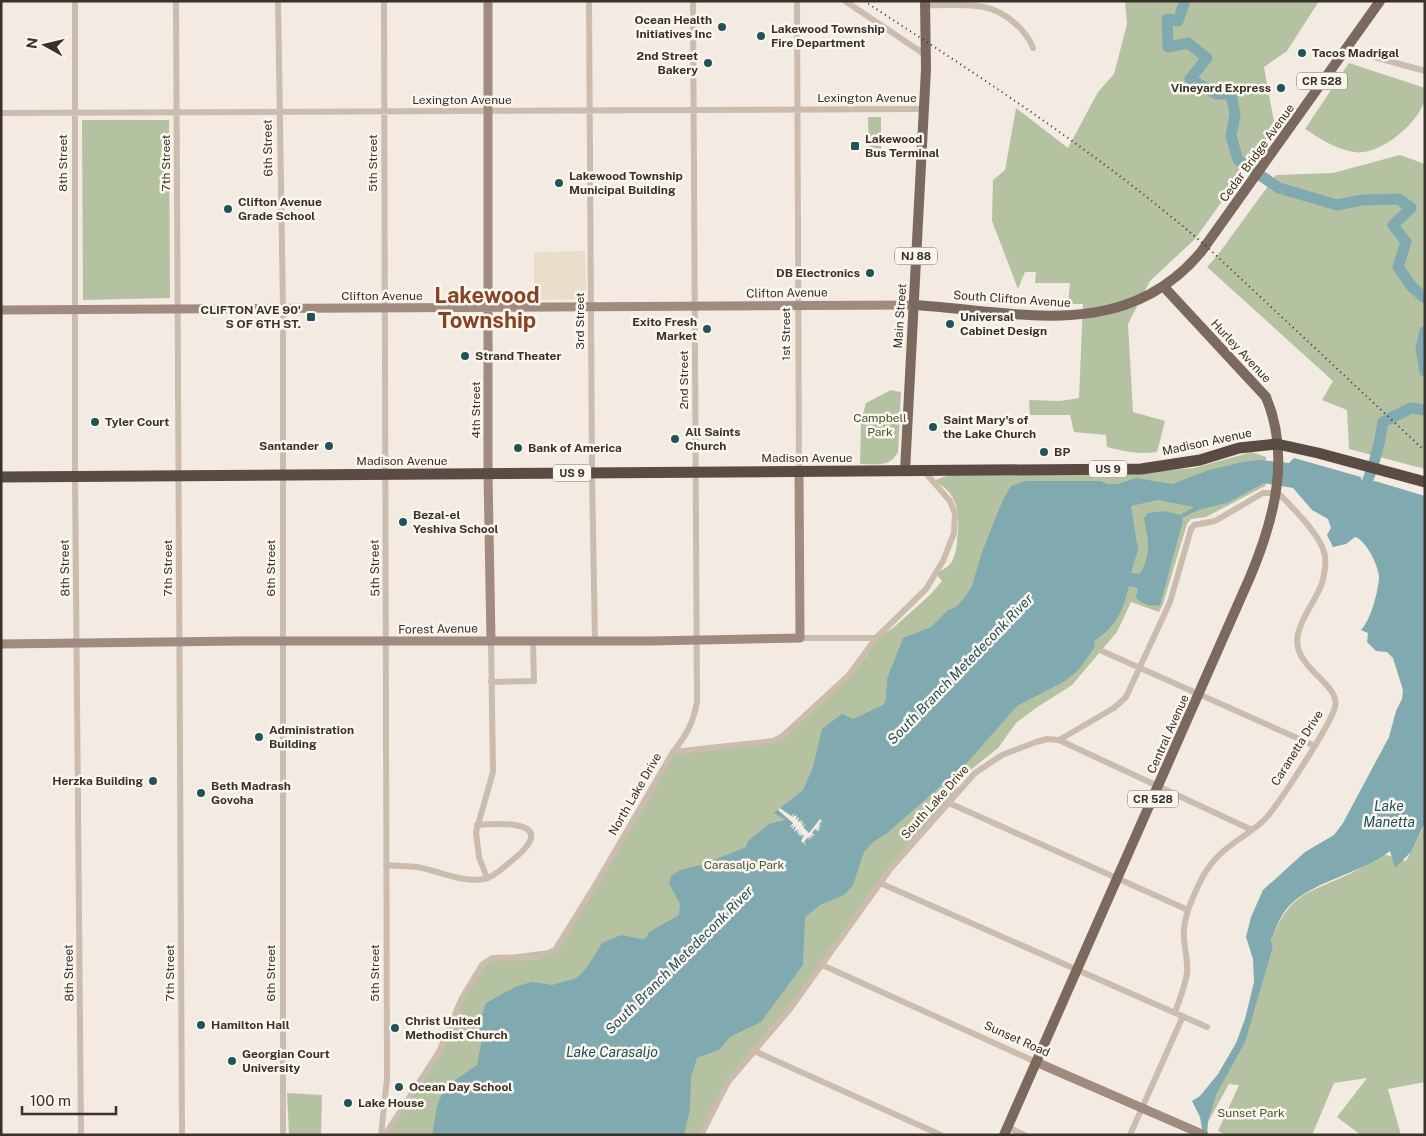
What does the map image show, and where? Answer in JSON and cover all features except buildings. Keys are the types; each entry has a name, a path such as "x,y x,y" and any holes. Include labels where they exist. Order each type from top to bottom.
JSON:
{"highway":[{"name":"Madison Avenue","path":"1,477 1141,469 1200,460 1239,448 1277,446 1318,452 1425,482"}],"main road":[{"name":"Cedar Bridge Avenue","path":"1164,288 1195,260 1206,246 1380,1"},
{"name":"Main Street","path":"905,471 927,56 925,3"},
{"name":"South Clifton Avenue","path":"914,306 1036,315 1084,315 1127,305 1164,288"},
{"name":"Hurley Avenue","path":"1164,288 1266,397 1272,409 1277,446"},
{"name":"Central Avenue","path":"1006,1131 1118,880 1263,546 1278,493 1277,446"}],"street":[{"name":"8th Street","path":"75,1 75,476 82,1135"},
{"name":"7th Street","path":"176,1 182,1135"},
{"name":"6th Street","path":"278,1 283,308 283,1135"},
{"name":"5th Street","path":"383,1135 387,1080 384,1"},
{"name":"4th Street","path":"477,825 490,790 493,772 488,474 488,1"},
{"name":"3rd Street","path":"589,1 595,641"},
{"name":"2nd Street","path":"673,752 684,738 694,717 697,701 693,1"},
{"name":"1st Street","path":"797,1 800,638"},
{"path":"844,1 927,56"},
{"path":"925,3 983,6 993,10 1028,35 1033,48"},
{"path":"1345,50 1425,71"},
{"name":"Lexington Avenue","path":"1,113 923,109"},
{"name":"Clifton Avenue","path":"1,310 914,306"},
{"name":"North Lake Drive","path":"383,1135 438,1052 462,998 482,965 492,958 539,957 555,950 673,752 740,746 773,741 783,736 849,676 876,638 926,588 943,561 954,533 955,522 953,508 924,470"},
{"name":"South Lake Drive","path":"701,1135 728,1082 752,1050 790,1009 820,964 880,883 975,773 989,762 1036,742 1047,739 1059,740 1114,708 1126,697 1170,602 1191,529 1194,525 1215,521 1263,494 1278,493"},
{"name":"Caranetta Drive","path":"1175,1013 1187,972 1183,938 1188,910 1203,877 1224,849 1267,818 1315,746 1332,714 1336,696 1306,663 1301,655 1297,637 1300,624 1322,582 1325,557 1311,530 1278,493"},
{"name":"Forest Avenue","path":"1,644 876,638"},
{"path":"491,682 534,681 533,641"},
{"path":"1102,651 1200,693 1315,746"},
{"path":"1059,740 1252,830"},
{"path":"949,803 1188,910"},
{"path":"386,865 417,867 459,878 487,878 525,851 532,835 528,829 503,823 477,825 478,850 487,878"},
{"path":"880,883 1207,1027"},
{"name":"Sunset Road","path":"820,964 1036,1062 1204,1135"},
{"path":"1130,1135 1183,1016"},
{"path":"752,1050 940,1135"},
{"path":"1006,1131 1025,1135"}],"green space":[{"path":"1125,1 1319,1 1287,51 1264,67 1275,127 1195,239 1150,281 1128,324 1133,412 1165,421 1157,452 1150,453 1107,447 1106,435 1074,432 1070,415 1030,415 1029,400 1060,401 1079,398 1083,304 1068,304 1070,283 1035,283 1036,272 1025,272 1018,289 992,221 993,180 1005,170 1016,108 1068,148 1098,92 1114,74 1127,24"},
{"path":"1349,63 1425,88 1423,105 1411,123 1393,139 1373,150 1354,152 1341,149 1305,129"},
{"path":"868,117 881,117 881,151 869,151"},
{"path":"82,120 169,120 170,298 83,300"},
{"path":"1400,155 1425,164 1425,469 1349,449 1347,410 1322,400 1333,381 1207,267 1276,175 1333,173"},
{"name":"Campbell Park","path":"891,390 901,392 898,452 891,461 886,463 860,464 861,422 866,403"},
{"name":"Lake Carasaljo","path":"1252,452 1266,457 1268,480 1265,486 1206,517 1191,519 1187,524 1159,612 1131,602 1117,632 1072,685 1016,723 998,748 963,776 949,803 891,868 790,1009 728,1082 701,1135 385,1135 435,1057 475,975 496,957 556,949 673,752 773,741 867,656 876,638 893,628 930,595 942,581 936,574 950,564 954,558 957,543 958,513 953,498 948,491 942,485 933,481 949,475 1155,471 1194,468"},
{"name":"Sunset Park","path":"1425,825 1425,1082 1388,1089 1401,1135 1361,1135 1337,1117 1367,1078 1334,1083 1312,1135 1226,1135 1218,1131 1239,1085 1229,1084 1208,1122 1217,1093 1255,1007 1273,947 1271,940 1285,913 1300,897 1351,873 1381,857 1383,854 1406,861"},
{"path":"287,1093 322,1095 321,1135 289,1135"}],"shaded area":[{"path":"585,251 586,299 534,300 534,252"}],"water":[{"name":"Lake Carasaljo","path":"1294,458 1361,477 1362,482 1367,485 1375,481 1425,496 1425,823 1411,852 1395,868 1390,851 1365,866 1310,890 1286,910 1278,922 1271,940 1273,947 1245,1042 1217,1093 1208,1122 1207,1135 1203,1135 1200,1117 1192,1101 1200,1096 1218,1074 1236,1043 1245,1019 1254,982 1253,959 1246,937 1251,917 1263,890 1305,852 1334,835 1343,823 1389,737 1396,711 1402,699 1403,690 1393,658 1387,652 1376,651 1367,642 1368,633 1361,630 1368,620 1373,606 1379,579 1377,568 1364,543 1355,537 1346,544 1333,547 1327,535 1331,528 1328,519 1312,510 1293,488 1264,483 1227,503 1198,510 1182,518 1183,521 1160,605 1144,604 1136,597 1138,588 1129,586 1118,618 1108,630 1094,641 1095,647 1079,669 1065,681 1017,706 965,765 886,834 873,842 864,852 853,885 844,895 820,905 805,917 803,965 761,1022 730,1037 719,1050 697,1058 691,1077 690,1109 684,1135 432,1135 437,1107 443,1093 453,1082 477,1065 482,1039 479,1024 486,1003 517,986 532,982 552,985 577,978 588,966 602,943 621,935 641,939 646,938 649,932 679,915 680,904 669,883 671,876 680,870 701,865 746,847 748,841 769,824 785,820 774,813 803,790 813,767 822,729 842,714 853,719 883,705 886,700 887,679 903,638 931,627 948,610 956,607 965,597 972,586 982,552 1002,502 1011,486 1026,481 1101,481 1107,484 1118,484 1136,478 1172,484 1209,470 1243,462 1259,460 1289,463","holes":["1158,500 1194,507 1180,515 1165,511 1148,513 1144,518 1148,553 1140,574 1131,573 1138,550 1131,506"]}],"pier":[{"path":"780,808 791,816 795,813 792,817 797,815 796,820 799,817 798,822 802,820 800,824 803,821 802,826 806,824 803,827 809,833 820,819 822,821 819,824 823,827 819,825 820,830 817,827 819,832 815,829 812,833 815,836 810,835 813,838 808,837 811,840 807,838 804,842 807,846 801,841 804,835 799,836 802,833 798,835 799,830 796,834 798,829 794,832 796,826 791,830 794,825 789,828 793,823 778,810"}],"waterway":[{"name":"South Branch Metedeconk River","path":"1185,1 1178,21 1167,19 1168,47 1188,43 1207,58 1190,79 1216,94 1231,94 1235,114 1231,136 1238,160 1279,188 1337,205 1362,200 1399,199 1411,208 1393,225 1406,242 1398,267 1412,287 1425,298"},
{"name":"South Branch Metedeconk River","path":"1425,331 1421,349 1425,371"},
{"name":"South Branch Metedeconk River","path":"1360,498 1374,461 1383,422 1411,408 1425,410"}],"railway":[{"path":"864,1 1040,118 1166,212 1206,246 1425,451"}],"place":[{"name":"Ocean Health Initiatives Inc","path":"722,27"},
{"name":"Lakewood Township Fire Department","path":"761,36"},
{"name":"Tacos Madrigal","path":"1302,53"},
{"name":"2nd Street Bakery","path":"708,63"},
{"name":"Vineyard Express","path":"1281,88"},
{"name":"Lakewood Bus Terminal","path":"855,146"},
{"name":"Lakewood Township Municipal Building","path":"559,183"},
{"name":"Clifton Avenue Grade School","path":"228,209"},
{"name":"DB Electronics","path":"870,273"},
{"name":"CLIFTON AVE 90' S OF 6TH ST.","path":"311,317"},
{"name":"Universal Cabinet Design","path":"950,324"},
{"name":"Exito Fresh Market","path":"707,329"},
{"name":"Strand Theater","path":"465,356"},
{"name":"Tyler Court","path":"95,422"},
{"name":"Saint Mary's of the Lake Church","path":"933,427"},
{"name":"All Saints Church","path":"675,439"},
{"name":"Santander","path":"329,446"},
{"name":"Bank of America","path":"518,448"},
{"name":"BP","path":"1044,452"},
{"name":"Bezal-el Yeshiva School","path":"403,522"},
{"name":"Administration Building","path":"259,737"},
{"name":"Herzka Building","path":"153,781"},
{"name":"Beth Madrash Govoha","path":"201,793"},
{"name":"Hamilton Hall","path":"201,1025"},
{"name":"Christ United Methodist Church","path":"395,1028"},
{"name":"Georgian Court University","path":"232,1061"},
{"name":"Ocean Day School","path":"399,1087"},
{"name":"Lake House","path":"348,1103"}],"district":[{"name":"Lakewood Township","path":"487,308"}],"water label":[{"name":"Lake Manetta","path":"1389,814"}],"park label":[{"name":"Carasaljo Park","path":"744,865"}]}
